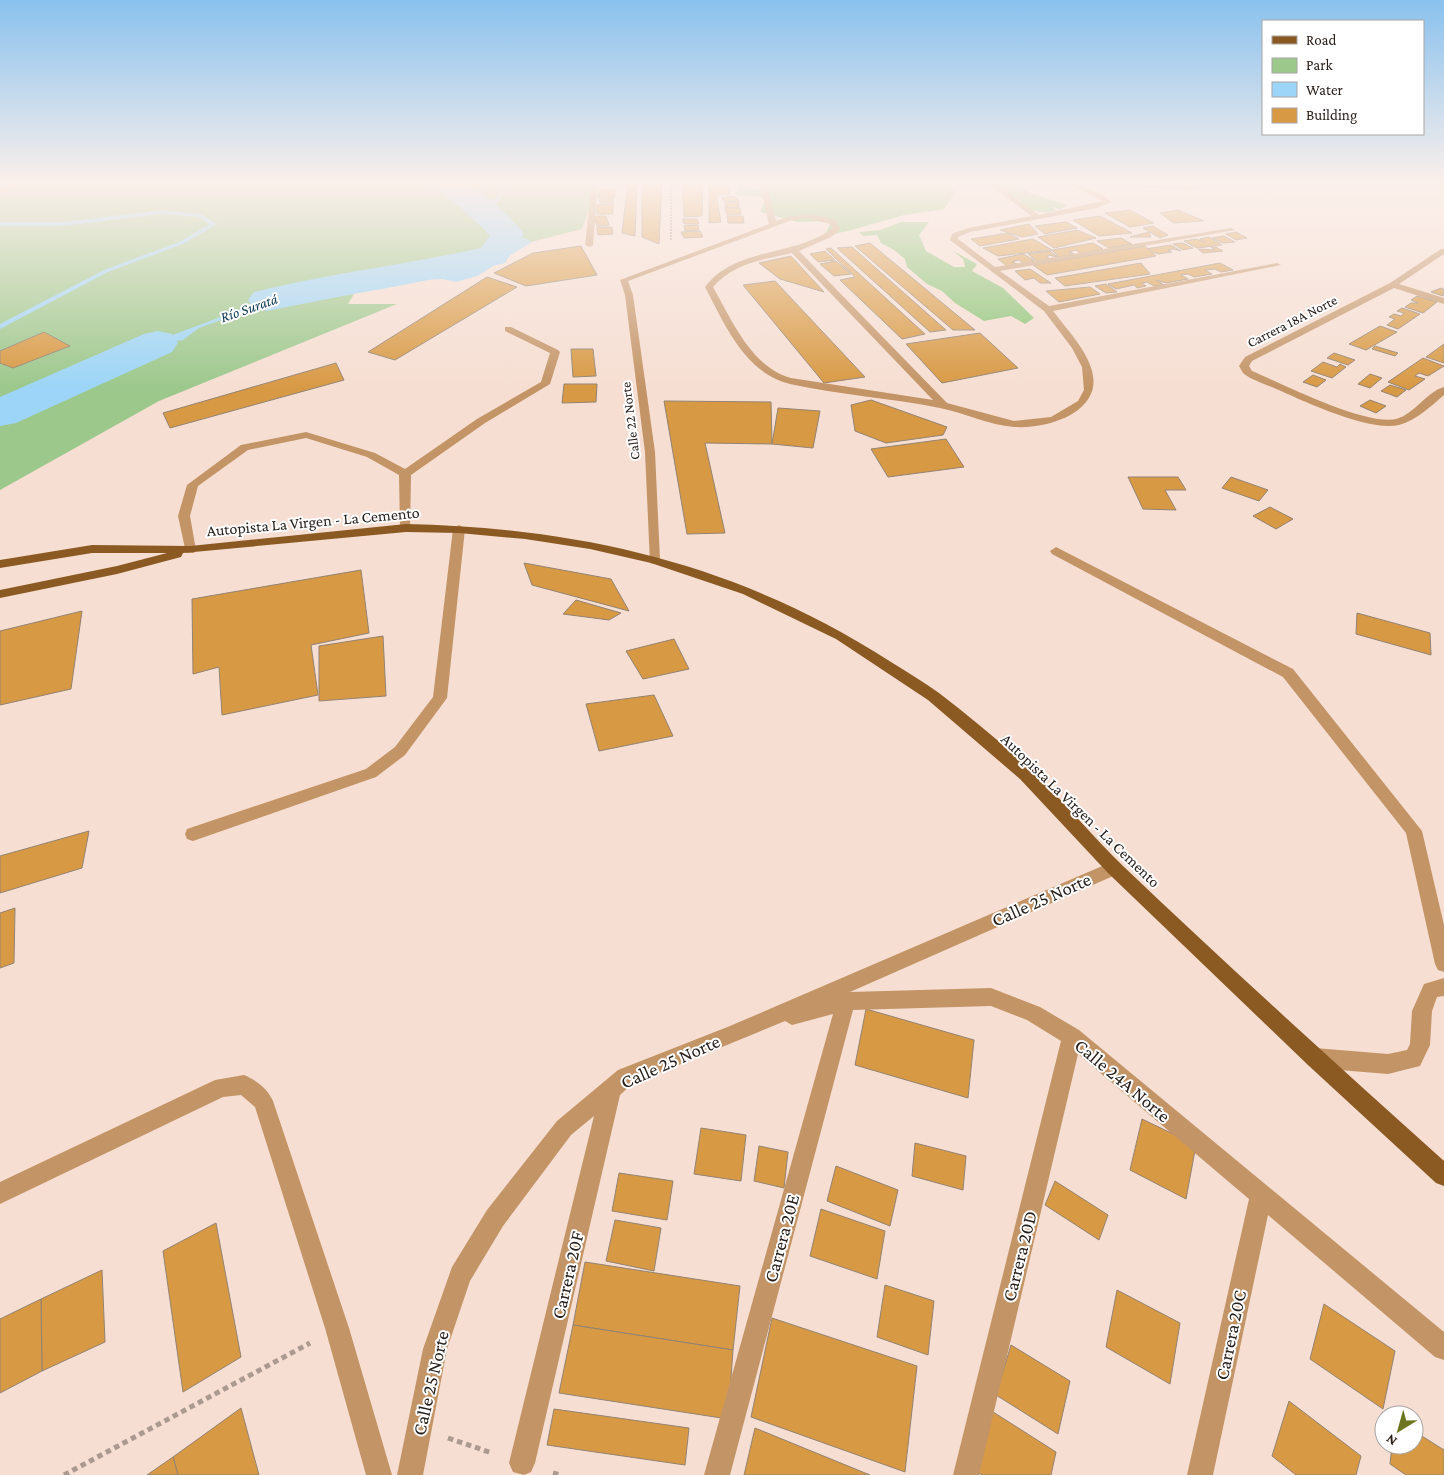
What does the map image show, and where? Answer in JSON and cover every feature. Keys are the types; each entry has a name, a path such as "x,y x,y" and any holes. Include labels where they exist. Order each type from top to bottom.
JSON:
{"main road":[{"name":"Autopista La Virgen - La Cemento","path":"0,564 92,549 190,550 406,528 460,529 525,535 580,543 654,560 748,591 841,636 933,696 1026,775 1114,868 1315,1058 1444,1174"},
{"name":"Autopista La Virgen - La Cemento","path":"0,594 117,570 190,550"}],"street":[{"path":"671,261 702,250"},
{"path":"944,405 794,250 736,264 720,274 709,287 734,330 764,370 780,379 944,405 986,418 1014,424 1054,420 1082,403 1089,390 1088,367 1076,347 1047,309 968,250"},
{"path":"995,269 1111,250"},
{"name":"Carrera 18A Norte","path":"1444,251 1393,285 1248,359 1245,369 1248,373 1322,403 1368,420 1385,423 1396,422 1410,416 1444,390"},
{"name":"Calle 22 Norte","path":"654,560 650,452 629,295 624,280 671,261"},
{"path":"1047,309 1278,265"},
{"path":"1393,285 1444,301"},
{"path":"405,474 480,421 545,384 555,352 508,329"},
{"path":"190,550 184,516 193,484 245,447 306,435 371,455 405,474"},
{"path":"405,474 406,528"},
{"path":"193,834 371,773 400,751 440,698 460,529"},
{"path":"1056,551 1288,673 1414,831 1444,964"},
{"name":"Calle 25 Norte","path":"410,1475 435,1349 460,1275 495,1218 564,1128 625,1077 735,1033 1114,868"},
{"path":"1315,1058 1388,1064 1413,1059 1420,1045 1422,1010 1432,990 1444,987"},
{"name":"Calle 24A Norte","path":"735,1033 846,1001 991,997 1033,1013 1072,1037 1261,1196 1316,1239 1444,1348"},
{"name":"Carrera 20E","path":"717,1475 846,1001"},
{"name":"Carrera 20D","path":"966,1475 1072,1037"},
{"path":"0,1193 222,1087 244,1085 263,1101 337,1328 379,1475"},
{"name":"Carrera 20F","path":"522,1462 611,1088"},
{"name":"Carrera 20C","path":"1200,1475 1261,1196"}],"path":[{"path":"671,250 671,261"},
{"path":"64,1475 337,1328"}],"green space":[{"path":"0,250 512,250 451,275 357,289 348,304 397,304 159,401 0,490"},
{"path":"894,250 925,250 954,267 965,267 963,259 953,251 977,264 972,271 1003,288 1034,318 1025,324 1011,316 984,321 955,303 942,291 927,284 907,267 905,259"}],"water":[{"path":"519,250 477,276 456,282 443,279 389,281 343,286 282,298 199,328 183,340 159,343 83,378 55,382 40,393 0,410 0,398 31,389 45,379 58,378 282,294 366,280 439,276 464,269 506,251"}],"building":[{"path":"555,250 583,250 597,275 526,286 494,273 533,253"},
{"path":"827,250 833,250 925,334 902,339 840,280 855,277"},
{"path":"839,250 855,250 946,330 930,332"},
{"path":"859,250 878,250 975,330 953,330"},
{"path":"986,250 1052,250 998,256"},
{"path":"1052,250 1099,250 1081,254 1076,250 1069,252 1074,254 1059,257"},
{"path":"1122,250 1149,250 1156,256 1047,275 1033,265"},
{"path":"1147,250 1169,250 1172,252 1158,254"},
{"path":"1199,250 1212,250 1223,251 1203,253"},
{"path":"825,251 835,260 818,262 810,254"},
{"path":"1050,251 1058,257 1048,255 1048,259 1037,261 1028,254"},
{"path":"1023,254 1034,260 1024,264 1019,260 1012,262 1017,264 1007,266 998,259"},
{"path":"791,256 824,292 780,279 759,263"},
{"path":"836,261 851,274 834,276 820,264"},
{"path":"1141,263 1150,274 1065,286 1055,278"},
{"path":"1220,263 1233,270 1221,272 1215,269 1205,270 1212,274 1194,277 1188,274 1181,275 1188,279 1166,283 1156,280 1164,285 1154,286 1147,282 1142,283 1146,286 1137,288 1134,285 1116,289 1108,284"},
{"path":"1030,269 1051,283 1040,283 1034,278 1025,280 1015,271"},
{"path":"487,277 517,287 395,360 368,352"},
{"path":"775,281 865,377 824,383 743,285"},
{"path":"1106,284 1117,292 1106,293 1095,286"},
{"path":"1090,287 1100,294 1059,302 1046,291"},
{"path":"1441,288 1444,290 1443,296 1431,292"},
{"path":"1417,296 1437,302 1423,313 1405,307 1411,303 1418,303 1411,300"},
{"path":"1402,308 1420,314 1398,329 1387,325 1395,319 1389,317 1394,314 1401,316 1404,313 1397,311"},
{"path":"1380,326 1397,332 1366,350 1349,344"},
{"path":"44,332 70,346 13,368 0,363 0,351"},
{"path":"980,333 1018,368 942,383 906,344"},
{"path":"1444,344 1444,363 1426,357"},
{"path":"1375,346 1398,353 1395,356 1372,349"},
{"path":"571,349 593,349 596,376 573,377"},
{"path":"1334,353 1355,360 1348,365 1327,358"},
{"path":"1423,358 1444,366 1428,376 1419,373 1415,376 1425,379 1409,390 1388,382"},
{"path":"1323,362 1337,367 1340,364 1346,367 1332,378 1311,371"},
{"path":"336,363 344,380 170,428 163,413"},
{"path":"1370,374 1382,378 1370,388 1358,384"},
{"path":"1313,375 1326,380 1317,387 1303,382"},
{"path":"564,384 597,384 596,402 562,403"},
{"path":"1390,385 1406,390 1397,397 1381,391"},
{"path":"871,400 947,427 943,435 886,443 855,431 851,405"},
{"path":"1370,400 1386,406 1376,413 1360,406"},
{"path":"664,401 771,402 772,444 705,443 725,533 687,534"},
{"path":"778,408 820,411 813,448 772,444"},
{"path":"946,439 964,467 888,477 871,449"},
{"path":"1128,477 1178,477 1186,490 1165,490 1176,510 1143,509"},
{"path":"1231,477 1268,490 1259,501 1222,488"},
{"path":"1270,507 1293,519 1276,529 1253,516"},
{"path":"524,563 611,579 629,611 532,585"},
{"path":"361,570 369,633 311,645 318,695 222,715 219,667 193,674 192,599"},
{"path":"576,600 621,613 609,620 563,614"},
{"path":"82,611 71,689 0,705 0,631"},
{"path":"1357,613 1430,633 1431,655 1356,634"},
{"path":"383,636 386,696 319,701 319,646"},
{"path":"674,639 689,669 643,679 626,651"},
{"path":"654,695 673,736 599,751 586,704"},
{"path":"89,831 82,868 0,893 0,856"},
{"path":"15,908 14,963 0,968 0,913"},
{"path":"866,1009 974,1040 968,1098 855,1065"},
{"path":"1142,1119 1196,1145 1186,1199 1130,1170"},
{"path":"701,1128 746,1135 741,1181 694,1174"},
{"path":"915,1143 966,1156 963,1190 912,1176"},
{"path":"759,1146 788,1152 784,1188 754,1181"},
{"path":"836,1166 898,1190 890,1226 827,1201"},
{"path":"619,1173 673,1181 667,1220 612,1211"},
{"path":"1055,1181 1108,1215 1099,1240 1045,1205"},
{"path":"821,1209 885,1231 877,1279 810,1256"},
{"path":"615,1220 661,1228 654,1271 606,1261"},
{"path":"216,1223 241,1357 183,1392 163,1251"},
{"path":"585,1262 740,1286 733,1350 573,1325"},
{"path":"102,1270 105,1342 42,1371 41,1299"},
{"path":"885,1285 934,1301 928,1355 877,1337"},
{"path":"1117,1290 1180,1323 1170,1384 1106,1347"},
{"path":"41,1299 42,1371 0,1393 0,1319"},
{"path":"1324,1304 1395,1351 1384,1405 1377,1405 1310,1359"},
{"path":"772,1318 917,1366 905,1472 751,1417"},
{"path":"573,1325 733,1350 728,1419 559,1393"},
{"path":"1011,1345 1070,1381 1058,1434 996,1395"},
{"path":"1289,1401 1361,1456 1356,1475 1296,1475 1272,1456"},
{"path":"241,1408 259,1475 178,1475 173,1457"},
{"path":"554,1409 689,1428 685,1465 547,1445"},
{"path":"990,1410 1056,1452 1051,1475 982,1475 977,1472"},
{"path":"755,1428 870,1475 744,1475"},
{"path":"1424,1437 1444,1450 1444,1475 1406,1475 1390,1464 1391,1455 1424,1455"},
{"path":"173,1457 178,1475 147,1475"}],"waterway":[{"path":"0,327 106,271 163,250"},
{"name":"Río Suratá","path":"267,300 357,281 421,272 493,256 497,250"},
{"name":"Río Suratá","path":"0,413 158,343"}]}
